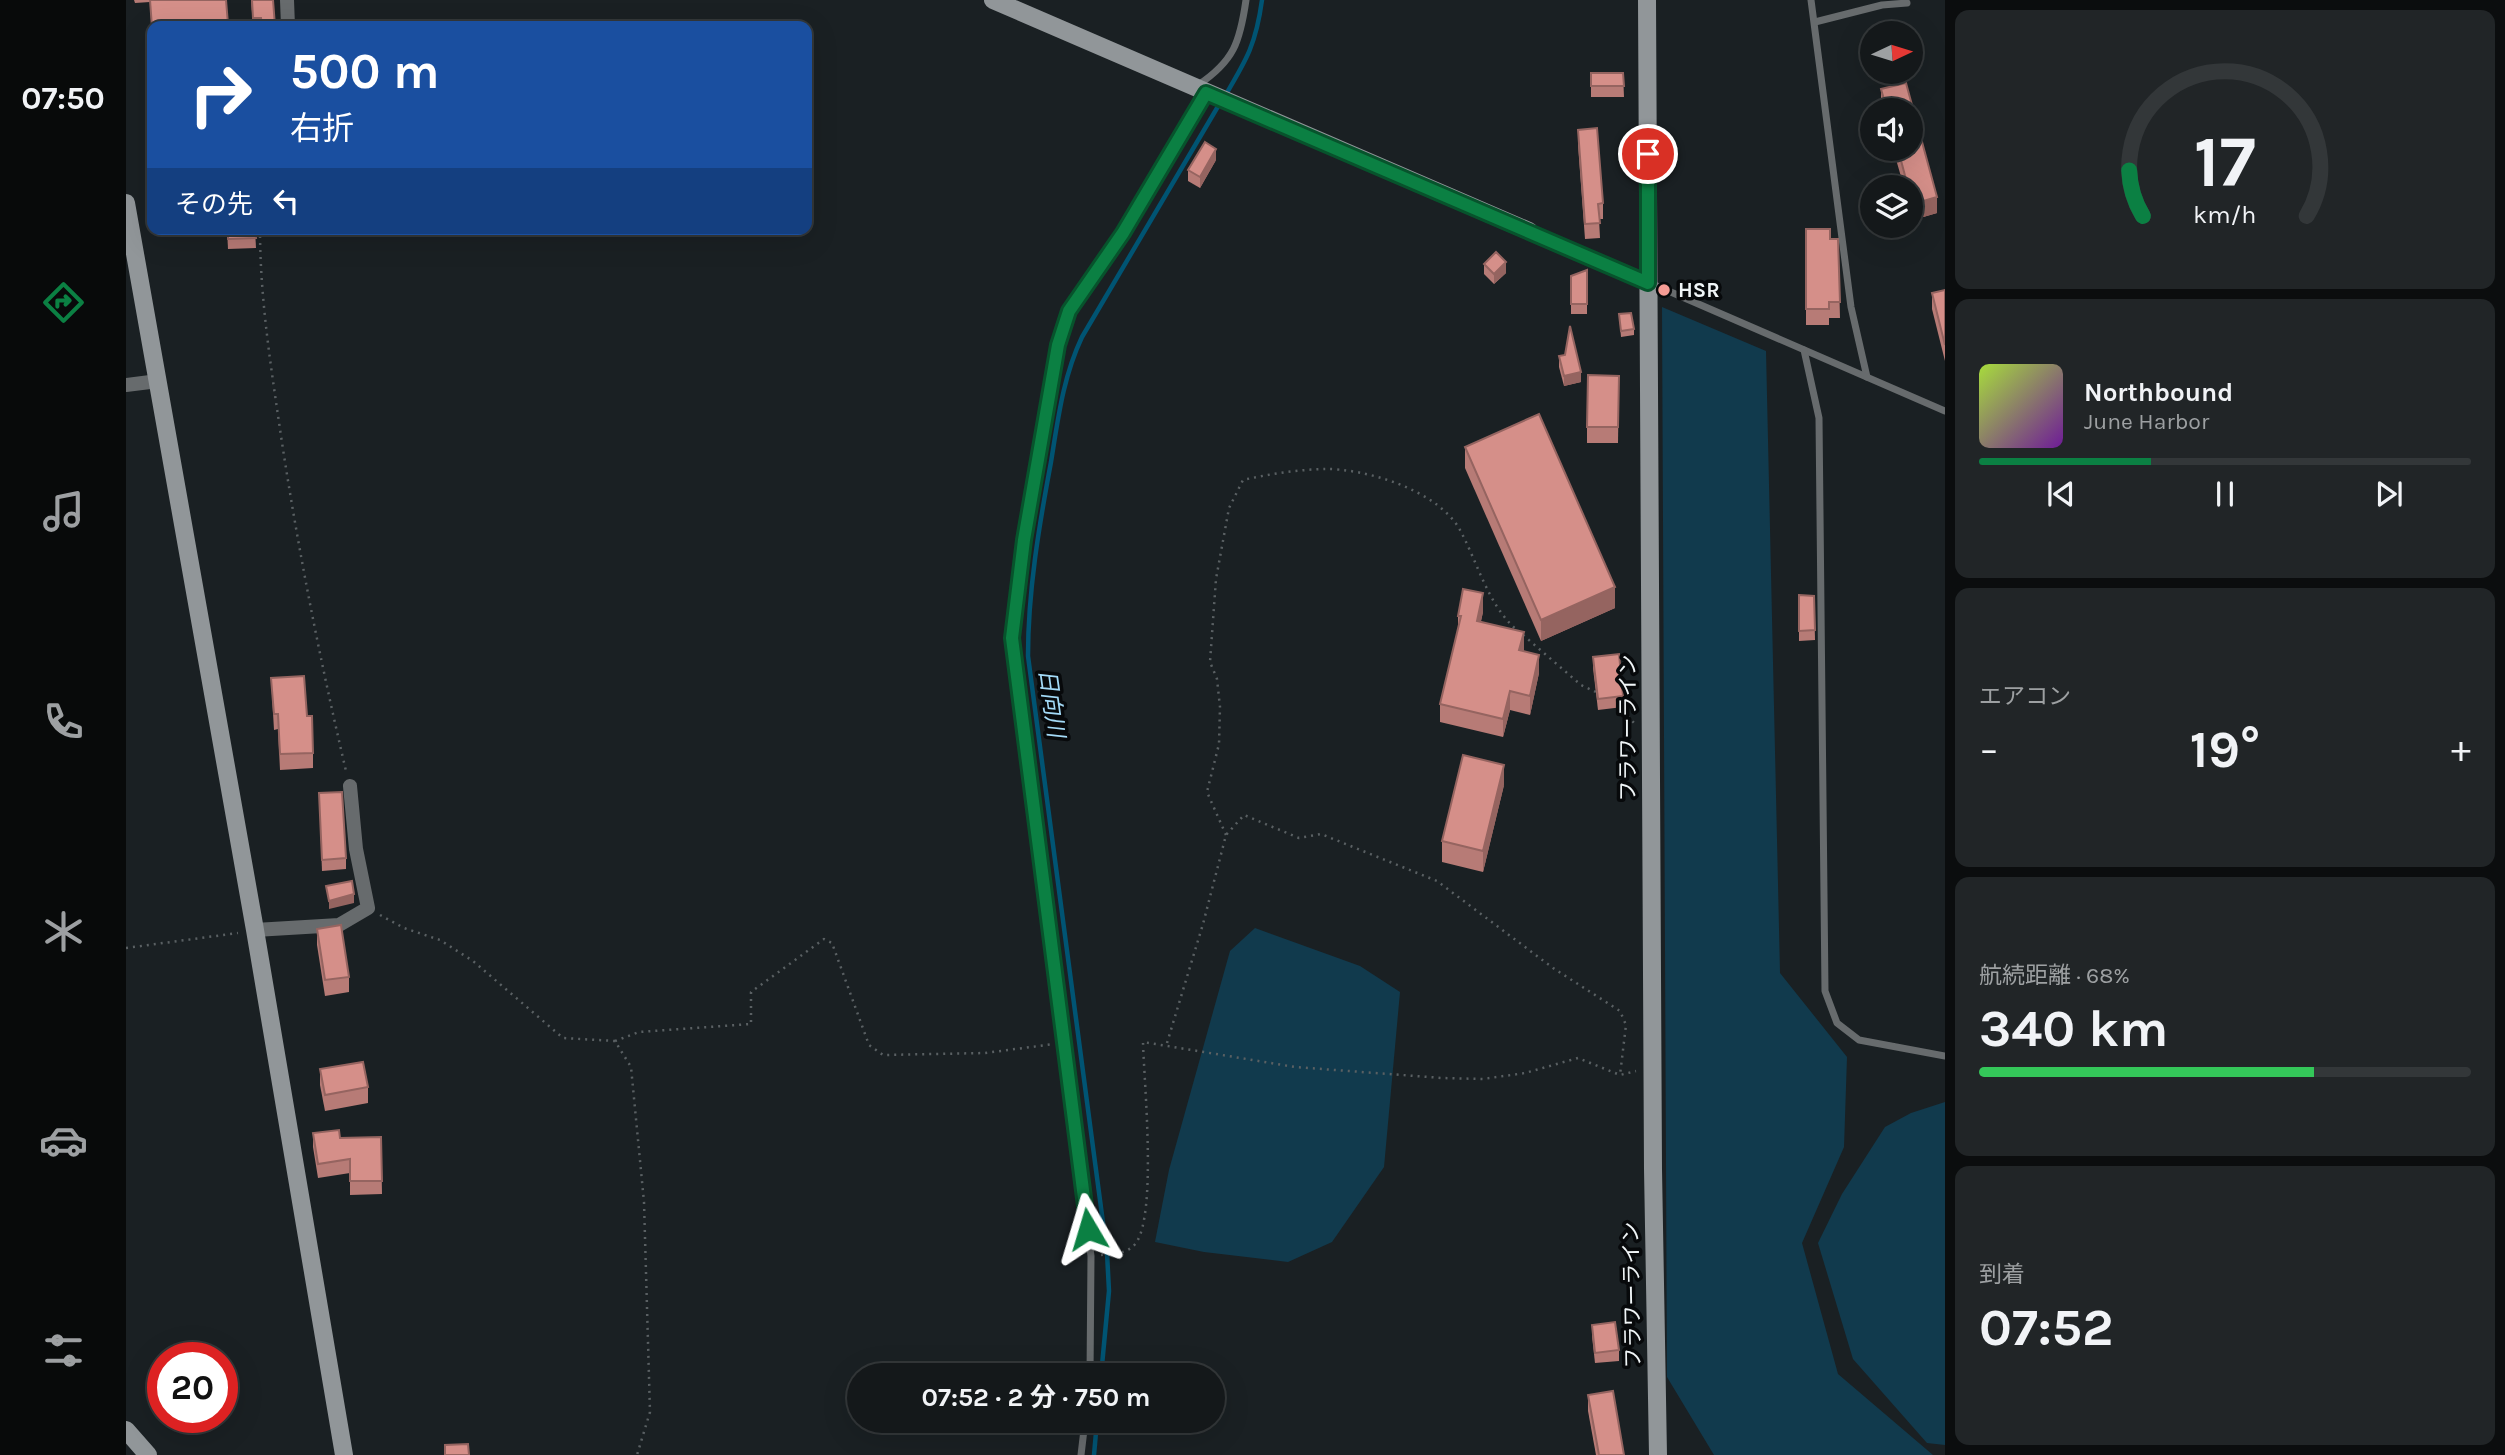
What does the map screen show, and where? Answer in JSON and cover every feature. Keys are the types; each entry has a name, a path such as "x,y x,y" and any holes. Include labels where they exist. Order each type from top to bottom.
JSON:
{"street":[{"path":"287,0 288,21"},
{"path":"993,0 1648,283"},
{"name":"フラワーライン","path":"1647,0 1653,1169 1658,1455"},
{"path":"126,203 256,930 344,1455"},
{"path":"126,385 158,382"},
{"path":"256,930 339,925 368,908 356,849 350,786"},
{"path":"126,1430 148,1455"}],"lane":[{"path":"1090,1363 1091,1256 1012,638 1024,540 1058,345 1069,311 1123,233 1200,90 1221,70 1241,35 1246,0"},
{"path":"1811,0 1851,307 1867,377"},
{"path":"1815,22 1882,5 1907,3"},
{"path":"1648,283 1945,411"},
{"path":"1804,350 1819,418 1825,991 1837,1023 1859,1040 1945,1056"},
{"path":"1082,1455 1084,1433"}],"path":[{"path":"260,235 261,298 291,500 320,662 350,786"},
{"path":"1226,835 1207,792 1219,744 1217,679 1210,662 1218,567 1229,509 1243,480 1325,469 1376,476 1425,496 1443,509 1458,527 1485,586 1511,626 1581,685 1603,696"},
{"path":"1614,702 1651,742"},
{"path":"1101,1255 1121,1253 1136,1243 1144,1220 1147,1191 1143,1042 1294,1067 1442,1078 1483,1079 1525,1073 1578,1058 1620,1075 1626,1025 1620,1011 1553,968 1437,881 1321,834 1299,838 1244,815 1226,835 1167,1044"},
{"path":"368,908 404,928 440,940 473,961 563,1038 615,1041 639,1032 751,1024 751,992 824,939 832,943 869,1045 883,1055 985,1054 1065,1043"},
{"path":"126,948 256,930"},
{"path":"615,1041 631,1067 644,1202 650,1412 637,1455"}],"shaded area":[{"path":"1662,307 1766,351 1780,973 1847,1057 1844,1147 1802,1243 1838,1374 1933,1455 1714,1455 1667,1377"},
{"path":"1255,928 1360,966 1400,992 1384,1167 1332,1242 1288,1262 1204,1252 1155,1242 1169,1170 1230,951"},
{"path":"1945,1102 1945,1445 1927,1443 1853,1359 1818,1243 1842,1194 1885,1127 1911,1113"}],"building":[{"path":"150,0 226,0 228,21 152,21"},
{"path":"252,0 273,0 275,21 253,18"},
{"path":"1591,73 1623,73 1624,86 1591,86"},
{"path":"1906,84 1910,98 1884,98 1881,89"},
{"path":"1597,128 1603,203 1598,204 1600,223 1585,224 1578,130"},
{"path":"1205,142 1216,149 1200,177 1188,170"},
{"path":"1923,146 1937,197 1923,201 1923,175 1905,175 1901,161 1923,161"},
{"path":"1806,229 1830,229 1830,239 1838,239 1840,302 1829,302 1829,309 1806,309"},
{"path":"228,235 256,235 256,238 228,239"},
{"path":"1496,252 1506,262 1494,274 1484,264"},
{"path":"1587,270 1587,304 1571,304 1571,276"},
{"path":"1945,290 1945,345 1932,293"},
{"path":"1631,313 1634,329 1621,331 1619,314"},
{"path":"1570,326 1581,372 1564,376 1559,356 1565,355"},
{"path":"1588,375 1619,376 1618,427 1587,427"},
{"path":"1539,414 1615,587 1541,620 1465,447"},
{"path":"1463,589 1483,593 1477,621 1524,632 1519,650 1539,655 1530,696 1510,691 1503,719 1440,704 1461,616 1458,616"},
{"path":"1799,595 1814,596 1815,630 1799,631"},
{"path":"1619,654 1623,696 1598,699 1593,657"},
{"path":"304,676 307,716 312,716 313,753 280,754 278,714 274,714 271,678"},
{"path":"1463,755 1504,765 1483,851 1442,841"},
{"path":"342,792 346,858 322,860 319,793"},
{"path":"352,881 354,894 329,901 326,886"},
{"path":"341,925 349,977 325,980 317,929"},
{"path":"363,1062 368,1087 325,1095 320,1069"},
{"path":"339,1130 340,1138 381,1137 382,1181 350,1181 350,1159 318,1164 313,1133"},
{"path":"1615,1322 1619,1350 1595,1353 1592,1325"},
{"path":"1613,1391 1624,1455 1599,1455 1588,1395"},
{"path":"468,1444 469,1455 445,1455 445,1445"}],"waterway":[{"name":"日向川","path":"1225,96 1250,51 1262,0"},
{"name":"日向川","path":"1102,1363 1109,1291 1107,1253 1028,656 1032,583 1059,414 1076,352 1082,337 1220,103"},
{"name":"日向川","path":"1094,1455 1096,1433"}],"place":[{"name":"HSR","path":"1664,290"}],"route":[{"path":"1088,1229 1012,638 1024,540 1058,345 1069,311 1123,233 1206,93 1648,283 1648,154"}]}
